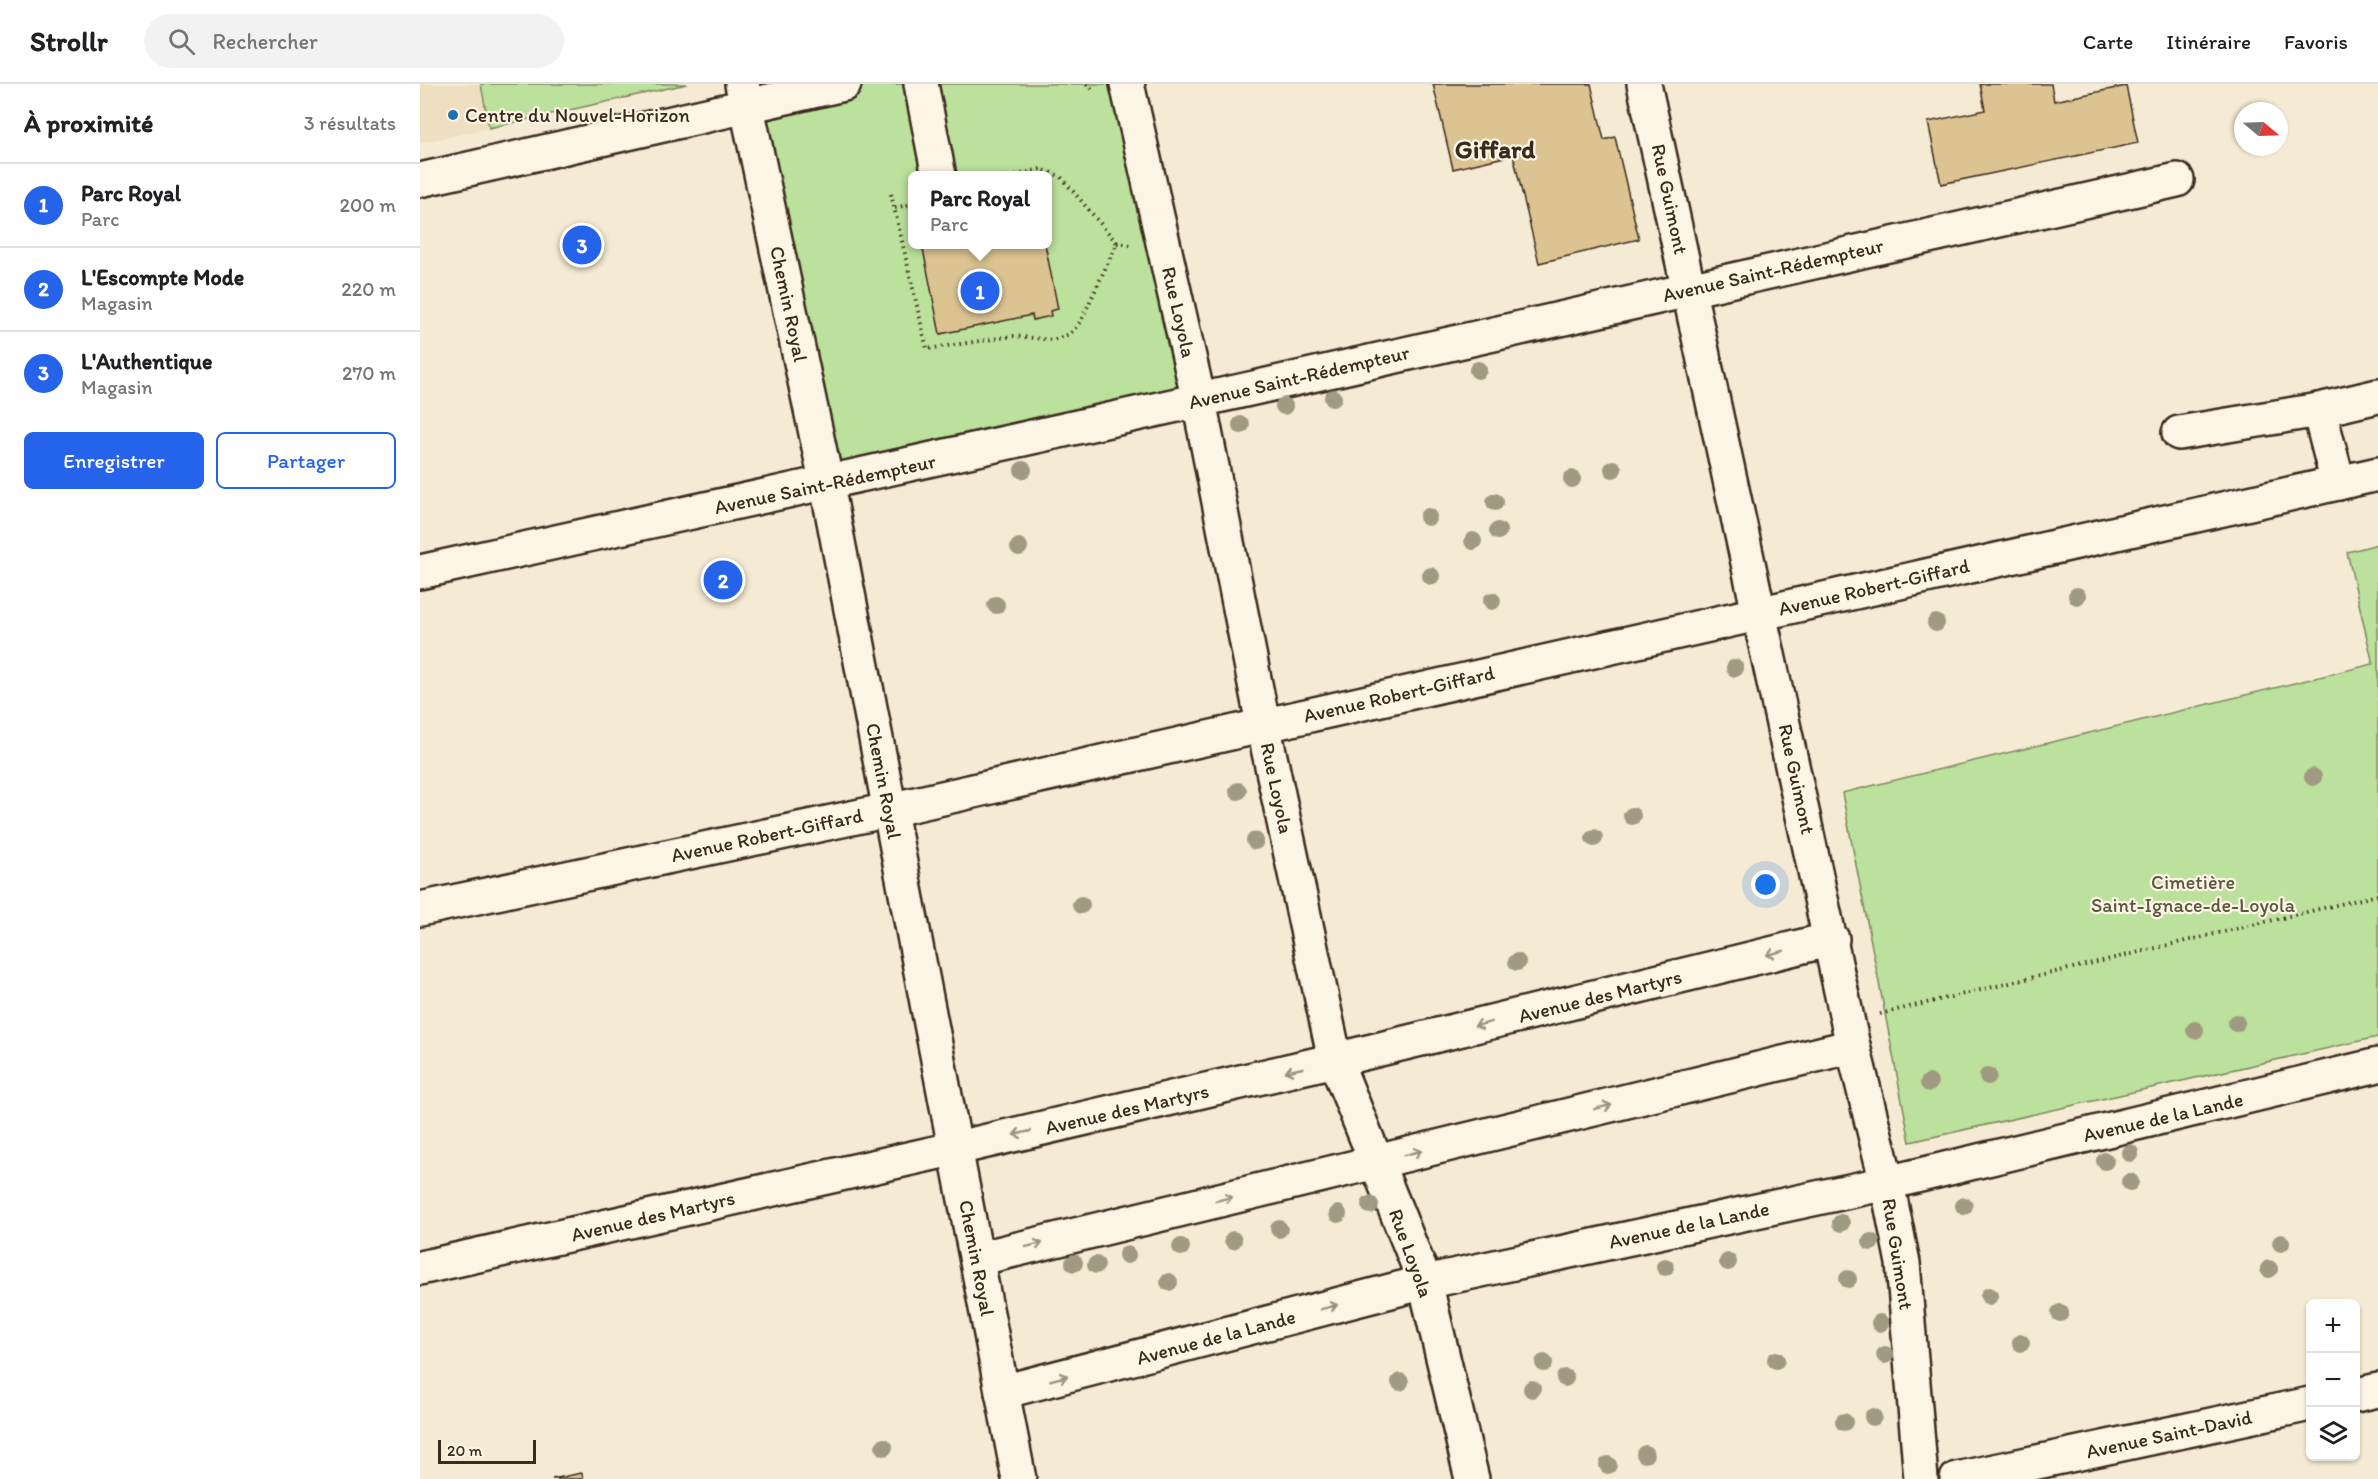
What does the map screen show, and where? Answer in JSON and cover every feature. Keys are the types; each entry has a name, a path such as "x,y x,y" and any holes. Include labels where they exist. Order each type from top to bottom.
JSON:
{"street":[{"path":"420,180 745,95 844,84"},
{"path":"921,84 938,171"},
{"name":"Rue Loyola","path":"1127,84 1199,401 1263,724 1335,1060 1425,1282 1472,1479"},
{"name":"Rue Guimont","path":"1644,84 1903,1263 1921,1479"},
{"name":"Chemin Royal","path":"745,95 827,484 957,1148 1019,1479"},
{"name":"Avenue Saint-Rédempteur","path":"420,572 827,484 2177,180"},
{"path":"2179,433 2319,410 2378,396"},
{"path":"2319,410 2338,483"},
{"name":"Avenue Robert-Giffard","path":"420,909 889,810 2378,474"},
{"name":"Avenue des Martyrs","path":"420,1268 957,1148 1335,1060 1832,939"},
{"path":"977,1259 1376,1162 1851,1034"},
{"name":"Avenue de la Lande","path":"1002,1392 1425,1282 1887,1183 2378,1065"},
{"path":"2360,1394 2378,1390"},
{"name":"Avenue Saint-David","path":"1957,1479 2306,1405"}],"path":[{"path":"891,194 927,349 1012,336 1053,340 1070,334 1081,321 1117,243 1060,176 1052,173"},
{"path":"895,208 908,205"},
{"path":"1851,1034 2378,895"}],"shaded area":[{"name":"Centre du Nouvel-Horizon","path":"420,84 481,84 489,128 420,143"}],"green space":[{"path":"481,84 687,84 489,128"},
{"path":"742,84 1127,84 1199,401 827,485"},
{"name":"Cimetière Saint-Ignace-de-Loyola","path":"2378,544 2378,1037 1910,1142 1842,793 2373,664 2347,552"}],"building":[{"path":"1433,84 1591,84 1604,140 1615,137 1639,239 1539,263 1513,155 1453,169"},
{"path":"1980,84 2051,84 2054,101 2126,86 2138,143 1941,184 1928,122 1985,110"},
{"path":"923,249 1046,249 1058,309 1050,311 1051,316 1033,320 1032,315 940,334"},
{"path":"582,1473 583,1479 552,1479"}],"place":[{"name":"Centre du Nouvel-Horizon","path":"453,115"},
{"name":"L'Authentique","path":"582,245"},
{"name":"Parc Royal","path":"980,291"},
{"name":"L'Escompte Mode","path":"723,580"}],"district":[{"name":"Giffard","path":"1495,149"}]}
